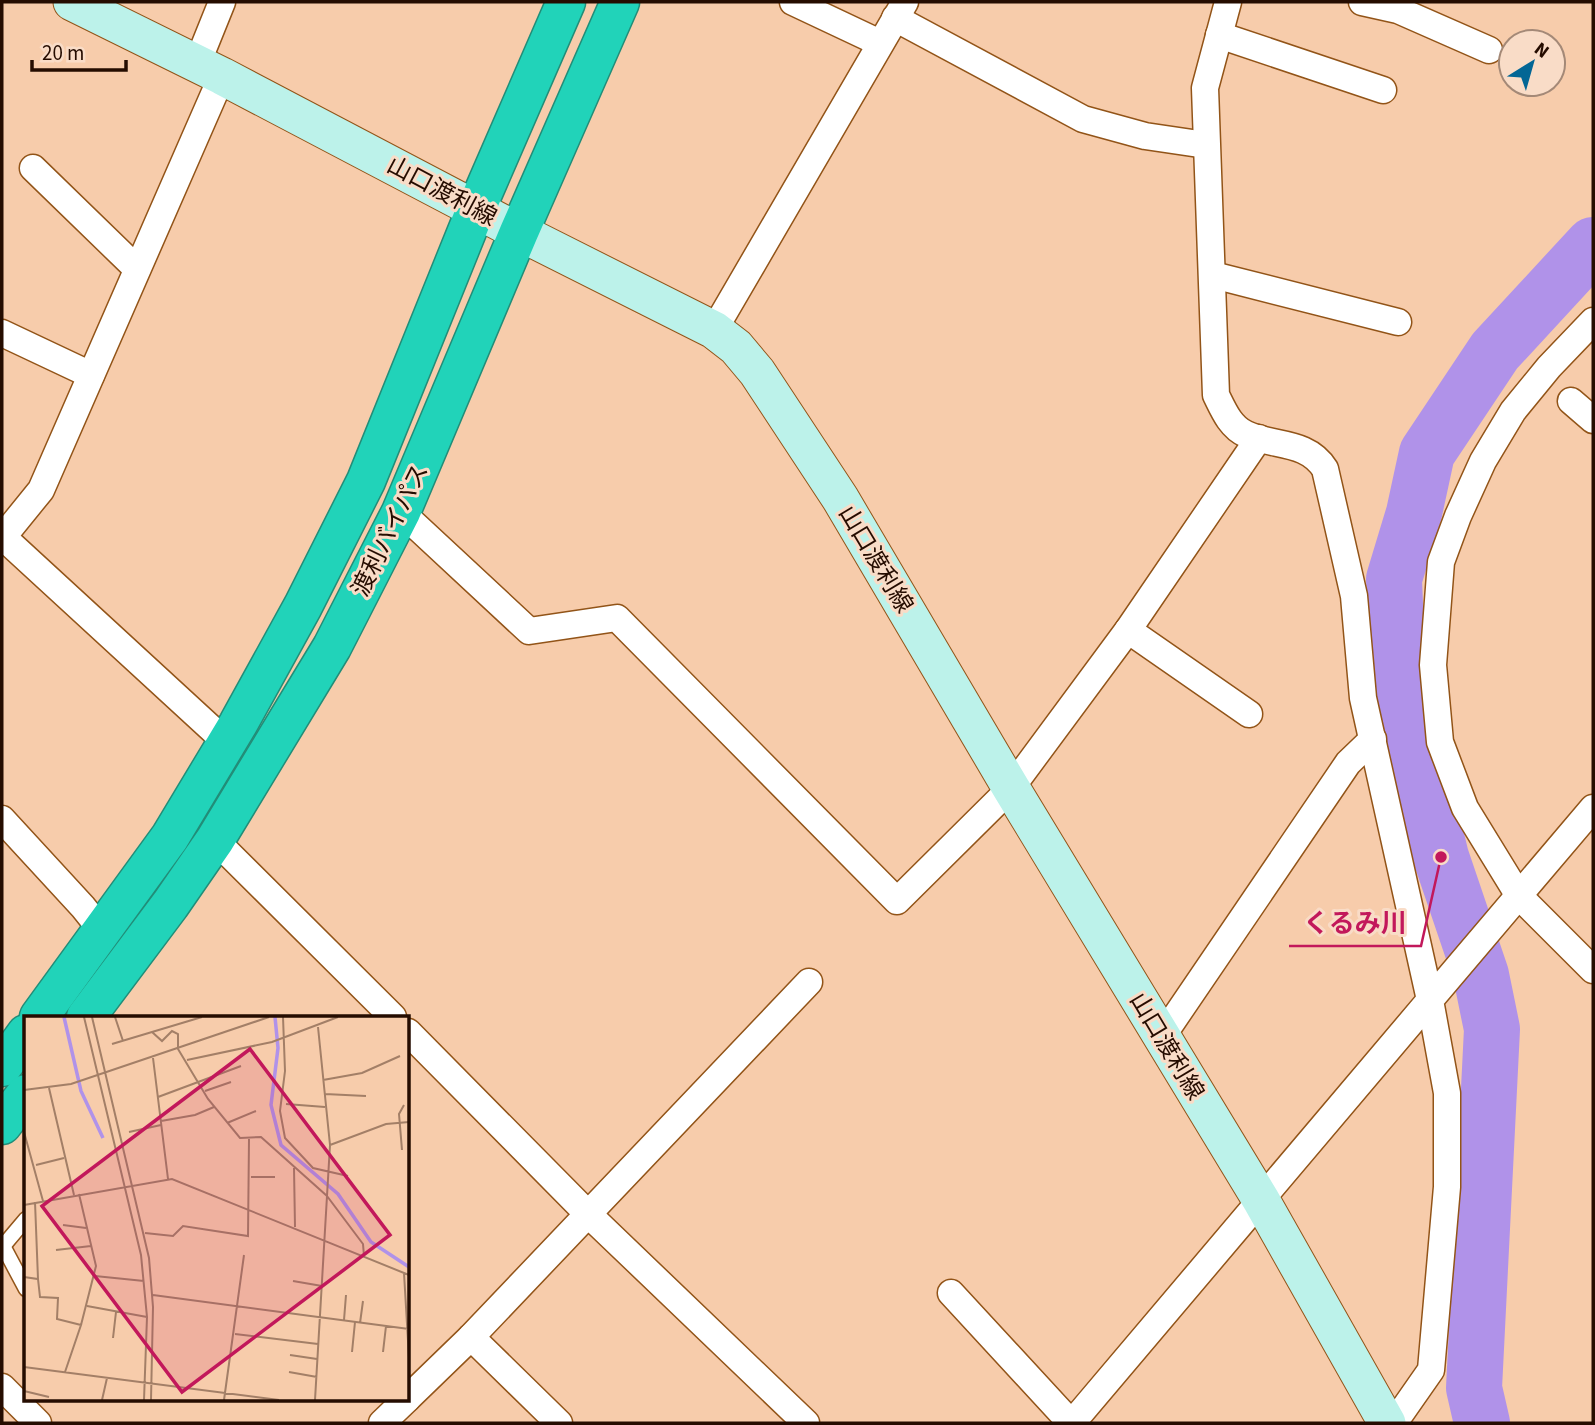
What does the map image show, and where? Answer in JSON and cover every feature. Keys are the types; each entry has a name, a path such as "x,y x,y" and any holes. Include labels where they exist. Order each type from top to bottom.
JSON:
{"highway":[{"name":"渡利バイパス","path":"40,1016 170,837 227,743 303,606 366,481 476,209 566,2"},
{"name":"渡利バイパス","path":"87,1016 215,840 332,646 401,512 620,2"},
{"path":"2,1067 24,1037"},
{"path":"2,1125 24,1097"}],"main road":[{"name":"山口渡利線","path":"72,2 210,70 519,232 714,330 736,347 757,372 840,498 1011,788 1261,1200 1387,1423"}],"street":[{"path":"222,2 210,70 137,269 41,490 2,538 227,743"},
{"path":"793,2 880,43"},
{"path":"1228,2 1205,88 1216,395 1227,417 1245,434 1303,449 1318,457 1325,468 1354,596 1363,698 1430,1000 1447,1093 1445,1213 1431,1370 1394,1423"},
{"path":"1362,2 1398,10 1489,50"},
{"path":"714,330 900,10 1083,119 1145,136 1206,145"},
{"path":"1219,36 1384,90"},
{"path":"33,168 137,269"},
{"path":"1213,275 1398,322"},
{"path":"1593,321 1549,367 1513,411 1483,461 1441,562 1433,665 1440,742 1465,808 1519,896 1593,970"},
{"path":"2,332 90,375"},
{"path":"1571,401 1593,420"},
{"path":"401,512 529,631 617,618 897,901 1011,788 1128,630 1259,438"},
{"path":"1128,630 1249,714"},
{"path":"1161,1038 1348,763 1373,739"},
{"path":"951,1293 1071,1423 1593,807"},
{"path":"2,819 103,932"},
{"path":"215,840 392,1016"},
{"path":"410,1397 471,1337 809,982"},
{"path":"410,1034 588,1214 806,1423"},
{"path":"471,1337 559,1423"},
{"path":"2,1387 38,1423"},
{"path":"382,1423 407,1400"}],"lane":[{"path":"24,1221 3,1245 24,1285"}],"waterway":[{"path":"1482,1423 1474,1388 1492,1029 1481,975 1441,857 1398,679 1394,579 1414,513 1427,453 1495,351 1593,245"}],"place":[{"name":"くるみ川","path":"1441,857"}]}
